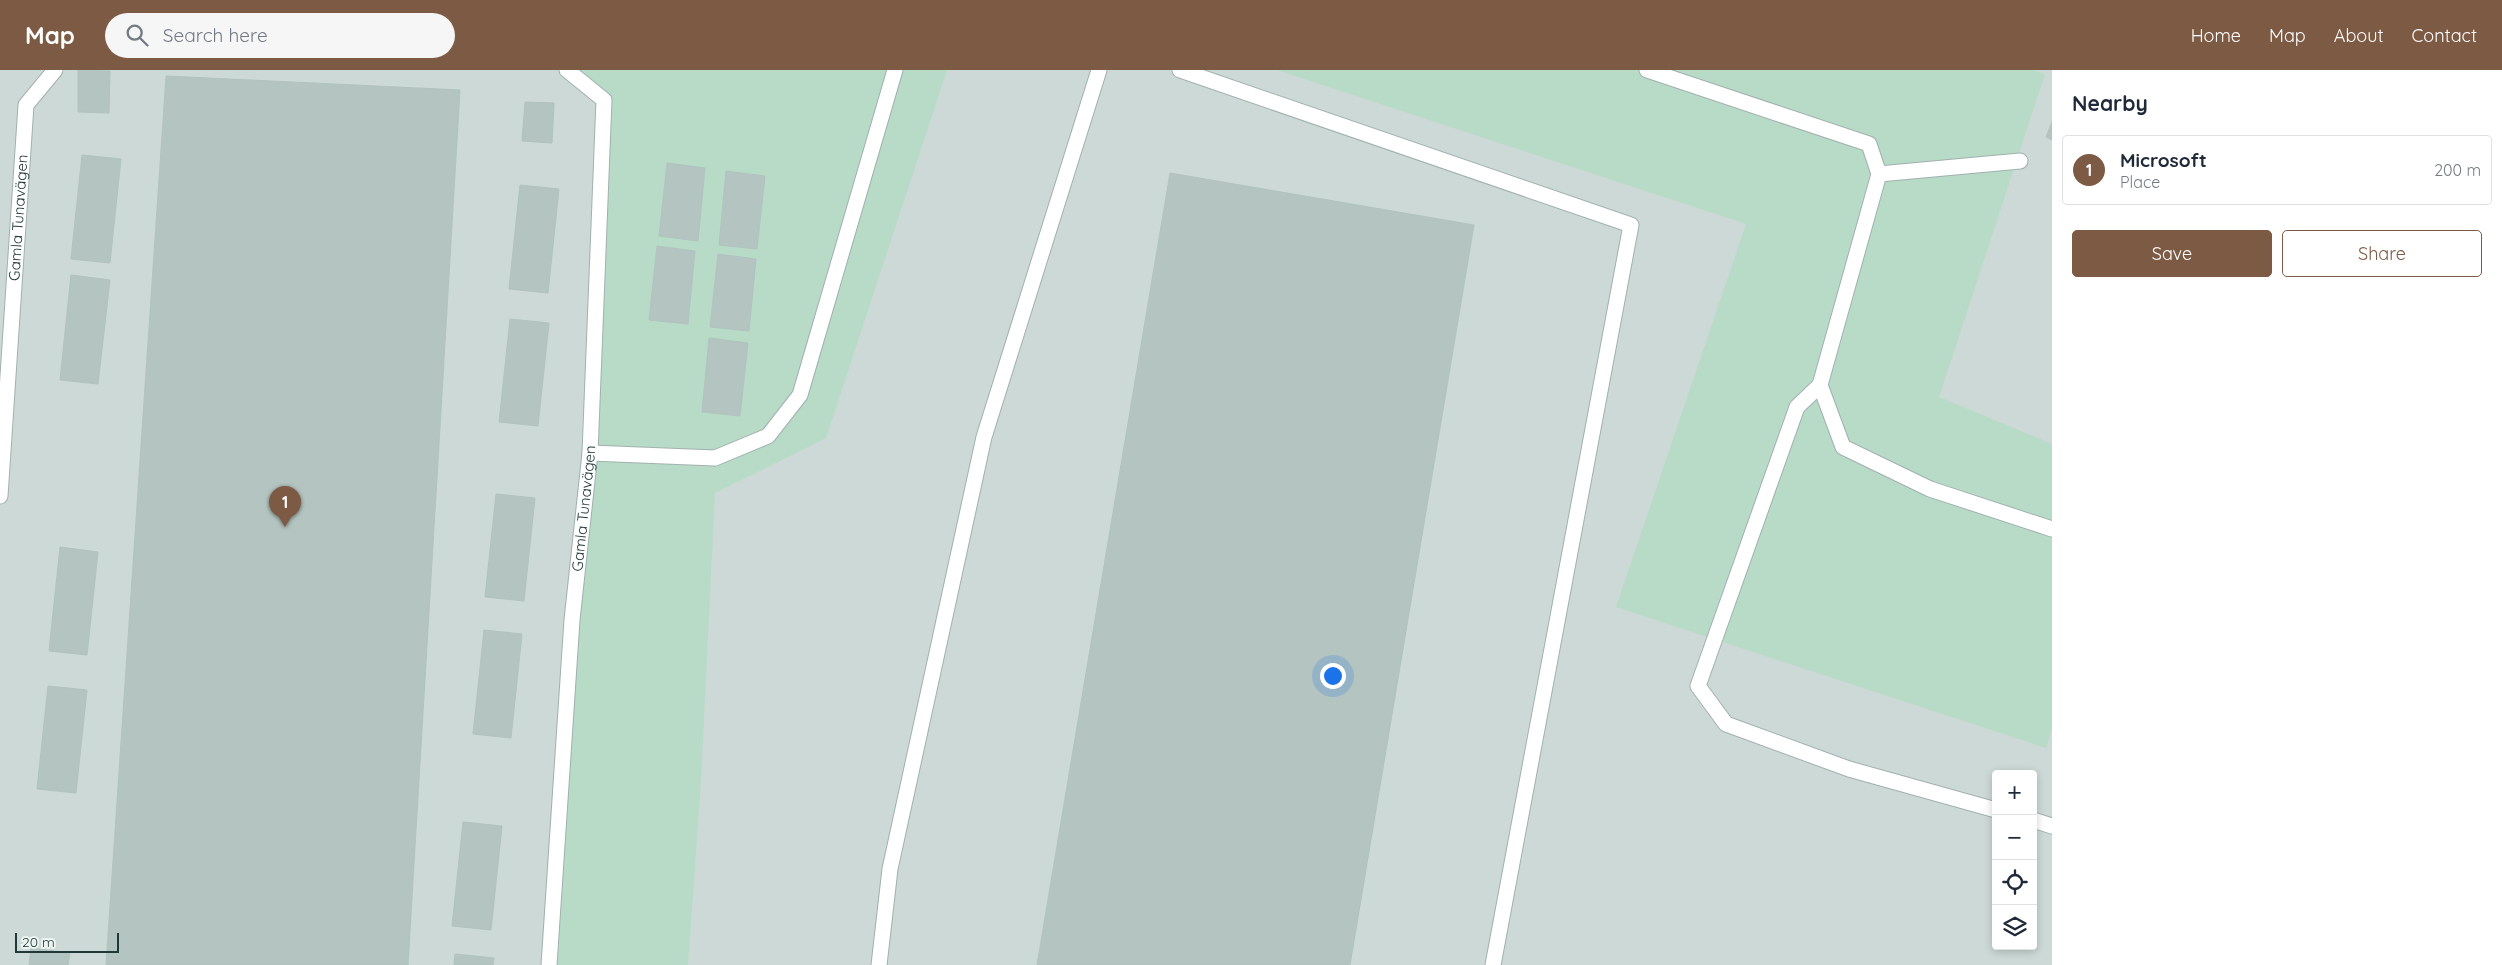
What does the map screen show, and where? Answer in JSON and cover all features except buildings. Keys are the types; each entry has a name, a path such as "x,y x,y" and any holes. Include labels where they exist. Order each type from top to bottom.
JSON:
{"lane":[{"name":"Gamla Tunavägen","path":"0,496 26,105 55,70"},
{"name":"Gamla Tunavägen","path":"549,965 572,620 590,453 604,100 567,70"},
{"path":"590,453 715,458 768,436 800,395 895,70"},
{"path":"879,965 890,869 984,437 1099,70"},
{"path":"1180,70 1631,225 1493,965"},
{"path":"1647,70 1869,144 1879,174 1820,385 1797,407 1698,686 1726,724 1849,769 1992,809"},
{"path":"1879,174 2020,161"},
{"path":"1820,385 1843,447 1930,489 2052,530"},
{"path":"2037,821 2052,826"}],"shaded area":[{"path":"0,70 2052,70 2052,965 0,965"}],"green space":[{"path":"567,70 947,70 826,438 715,493 701,780 688,965 549,965 604,100"},
{"path":"1277,70 2033,70 2045,74 1939,397 2052,444 2052,728 2046,748 1616,607 1746,224"}],"place":[{"name":"Microsoft","path":"285,527"}]}
